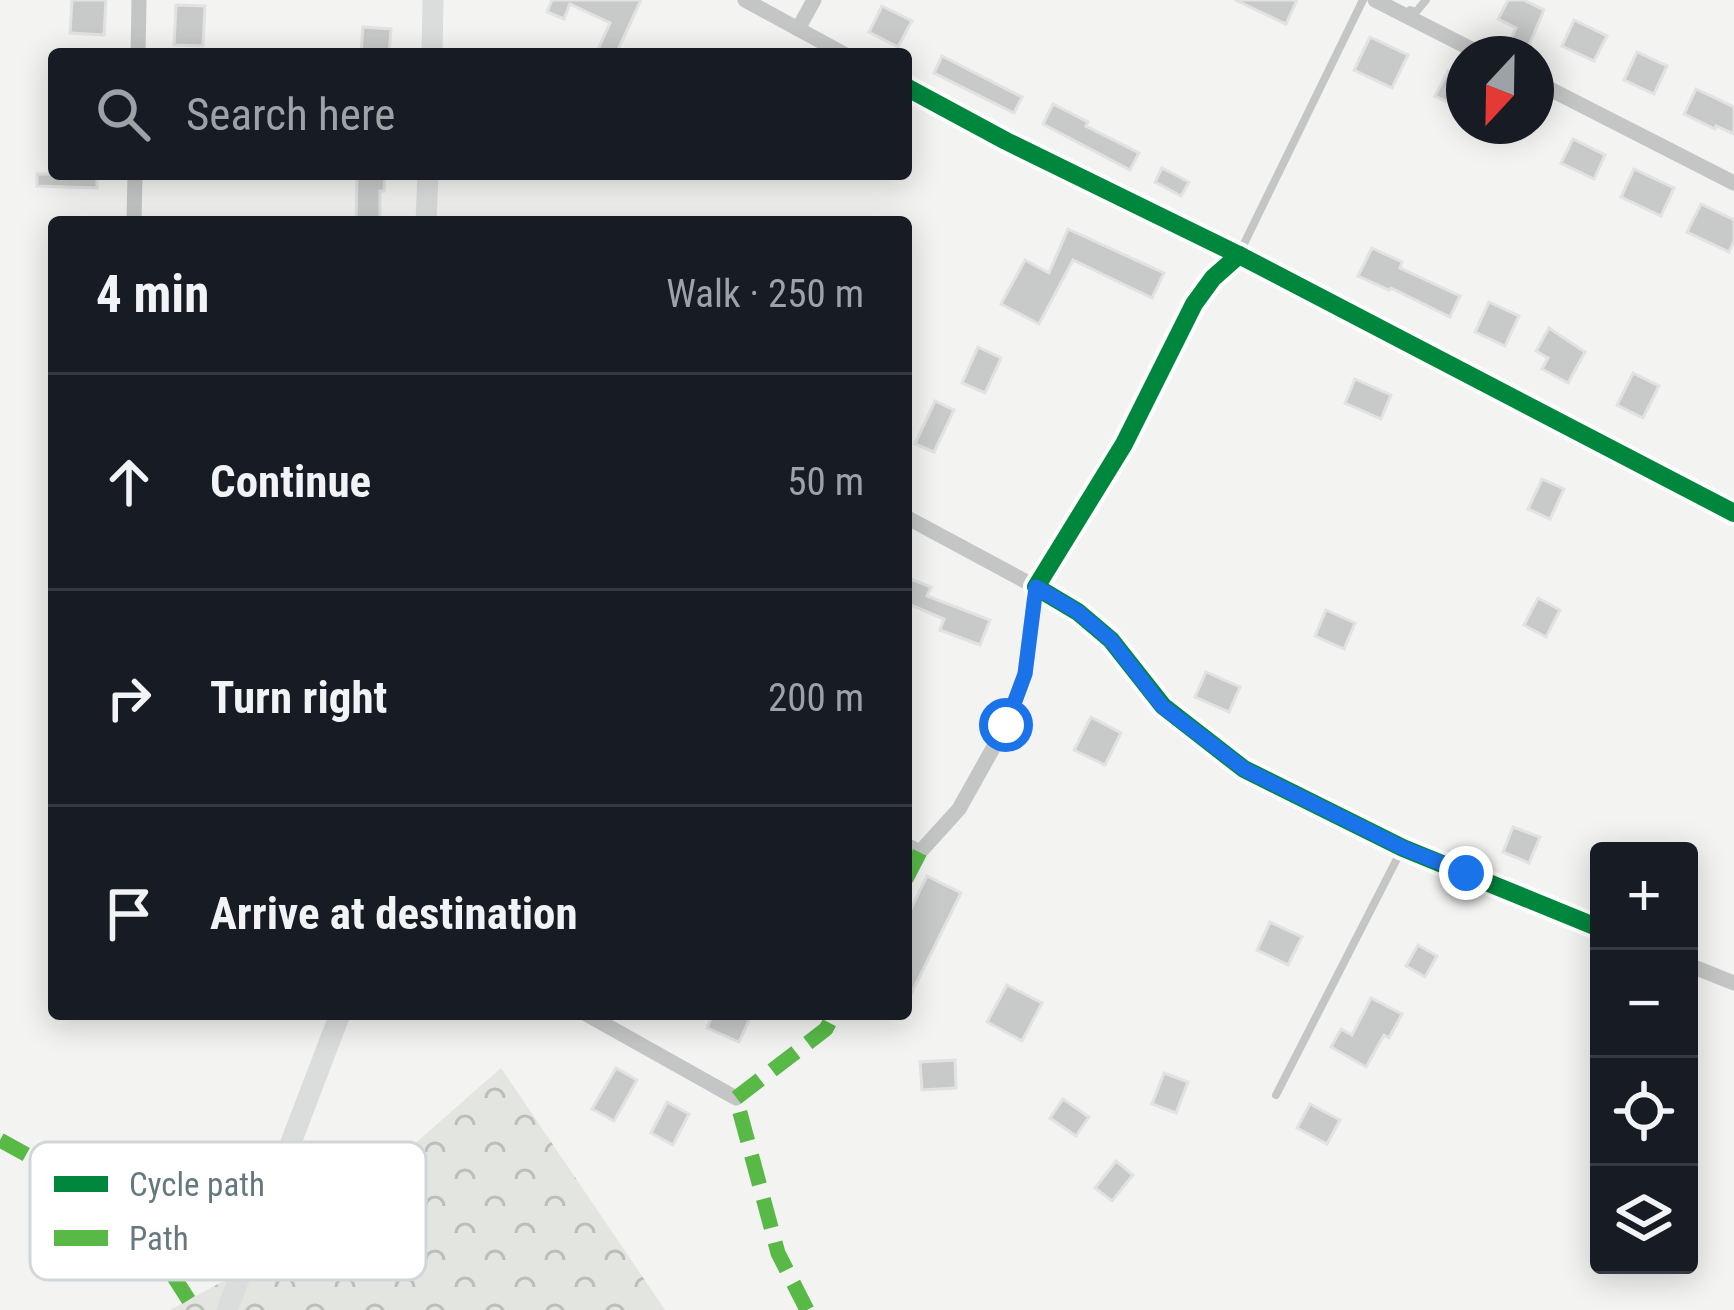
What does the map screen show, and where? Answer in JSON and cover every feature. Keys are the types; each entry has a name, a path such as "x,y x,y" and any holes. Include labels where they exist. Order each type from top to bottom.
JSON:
{"street":[{"path":"138,48 139,0"},
{"path":"431,48 433,0"},
{"path":"745,0 833,48"},
{"path":"798,29 814,0"},
{"path":"1377,0 1446,36"},
{"path":"912,90 1734,513"},
{"path":"1554,91 1734,183"},
{"path":"134,216 135,180"},
{"path":"426,216 428,180"},
{"path":"912,847 920,852 959,809 1006,725 1025,674 1036,587 1124,444 1194,304 1239,255"},
{"path":"912,520 1078,612 1111,640 1162,706 1244,769 1403,848 1590,924"},
{"path":"1698,969 1734,983"},
{"path":"291,1142 338,1020"},
{"path":"597,1020 736,1097"},
{"path":"227,1310 238,1280"}],"lane":[{"path":"1239,255 1364,0"},
{"path":"1377,0 1416,12 1426,0"},
{"path":"1276,1095 1403,848"}],"green space":[{"path":"501,1068 665,1310 170,1310 225,1280 426,1280 426,1142 417,1142"}],"building":[{"path":"72,0 106,0 104,35 70,33"},
{"path":"552,0 641,0 619,48 599,48 610,23 570,4 564,19 547,12"},
{"path":"1235,0 1297,0 1286,24"},
{"path":"1508,0 1524,0 1544,10 1533,36 1512,36 1516,28 1498,19"},
{"path":"176,5 205,6 203,46 174,45"},
{"path":"882,6 912,21 898,47 869,32"},
{"path":"1574,20 1607,36 1594,61 1562,46"},
{"path":"363,27 391,29 389,48 361,48"},
{"path":"1370,37 1408,55 1392,88 1354,70"},
{"path":"1637,52 1667,66 1654,94 1624,80"},
{"path":"942,56 1022,97 1014,113 934,73"},
{"path":"1446,75 1446,101 1435,96"},
{"path":"1696,89 1734,107 1734,134 1684,114"},
{"path":"1053,104 1139,153 1130,170 1043,124"},
{"path":"1573,139 1605,155 1594,179 1561,163"},
{"path":"1162,168 1189,182 1181,196 1155,182"},
{"path":"1634,169 1674,188 1661,216 1621,197"},
{"path":"37,174 48,174 48,180 97,180 97,188 37,186"},
{"path":"357,180 385,180 380,216 356,216"},
{"path":"1701,204 1734,220 1729,252 1687,232"},
{"path":"1068,229 1164,273 1152,298 1073,260 1039,324 1001,304 1025,260 1049,273"},
{"path":"1372,248 1402,262 1400,268 1460,296 1450,317 1358,276"},
{"path":"1489,302 1519,316 1505,346 1475,332"},
{"path":"1549,328 1585,352 1568,383 1542,369 1548,358 1536,351"},
{"path":"978,347 1001,358 985,393 962,383"},
{"path":"1633,373 1659,386 1643,418 1617,405"},
{"path":"1355,379 1391,395 1381,419 1345,403"},
{"path":"935,401 954,410 934,452 915,444"},
{"path":"1542,479 1564,489 1550,519 1528,509"},
{"path":"912,579 931,587 927,596 990,620 980,645 940,630 944,619 912,606"},
{"path":"1538,598 1560,610 1546,637 1524,625"},
{"path":"1326,610 1355,623 1344,649 1315,636"},
{"path":"1206,672 1240,687 1229,712 1195,697"},
{"path":"1091,717 1121,733 1105,765 1074,750"},
{"path":"1513,827 1540,837 1529,863 1503,852"},
{"path":"927,876 961,893 912,992 912,907"},
{"path":"1270,922 1302,937 1288,965 1257,950"},
{"path":"1418,945 1437,956 1425,977 1406,966"},
{"path":"1007,985 1042,1003 1022,1041 987,1022"},
{"path":"1371,998 1402,1014 1366,1067 1331,1047 1341,1029 1352,1035"},
{"path":"710,1020 749,1020 739,1042 707,1028"},
{"path":"955,1060 956,1088 922,1090 920,1062"},
{"path":"616,1068 637,1080 614,1121 592,1109"},
{"path":"1164,1073 1188,1082 1176,1113 1152,1104"},
{"path":"1063,1099 1089,1117 1076,1136 1050,1118"},
{"path":"667,1102 689,1114 673,1145 651,1133"},
{"path":"1310,1104 1340,1120 1327,1144 1297,1128"},
{"path":"1116,1161 1133,1175 1112,1201 1095,1188"}],"marked path":[{"path":"912,867 920,852"},
{"path":"807,1310 778,1253 736,1098 826,1029 831,1020"},
{"path":"0,1140 30,1157"},
{"path":"176,1280 195,1310"}],"cycle path":[{"path":"912,90 1734,513"},
{"path":"1239,255 1194,304 1124,444 1036,587 1078,612 1111,640 1163,706 1244,769 1403,848 1590,924"}],"route":[{"path":"1006,725 1025,674 1036,587 1078,612 1111,640 1162,706 1244,769 1403,848 1466,873"}]}
